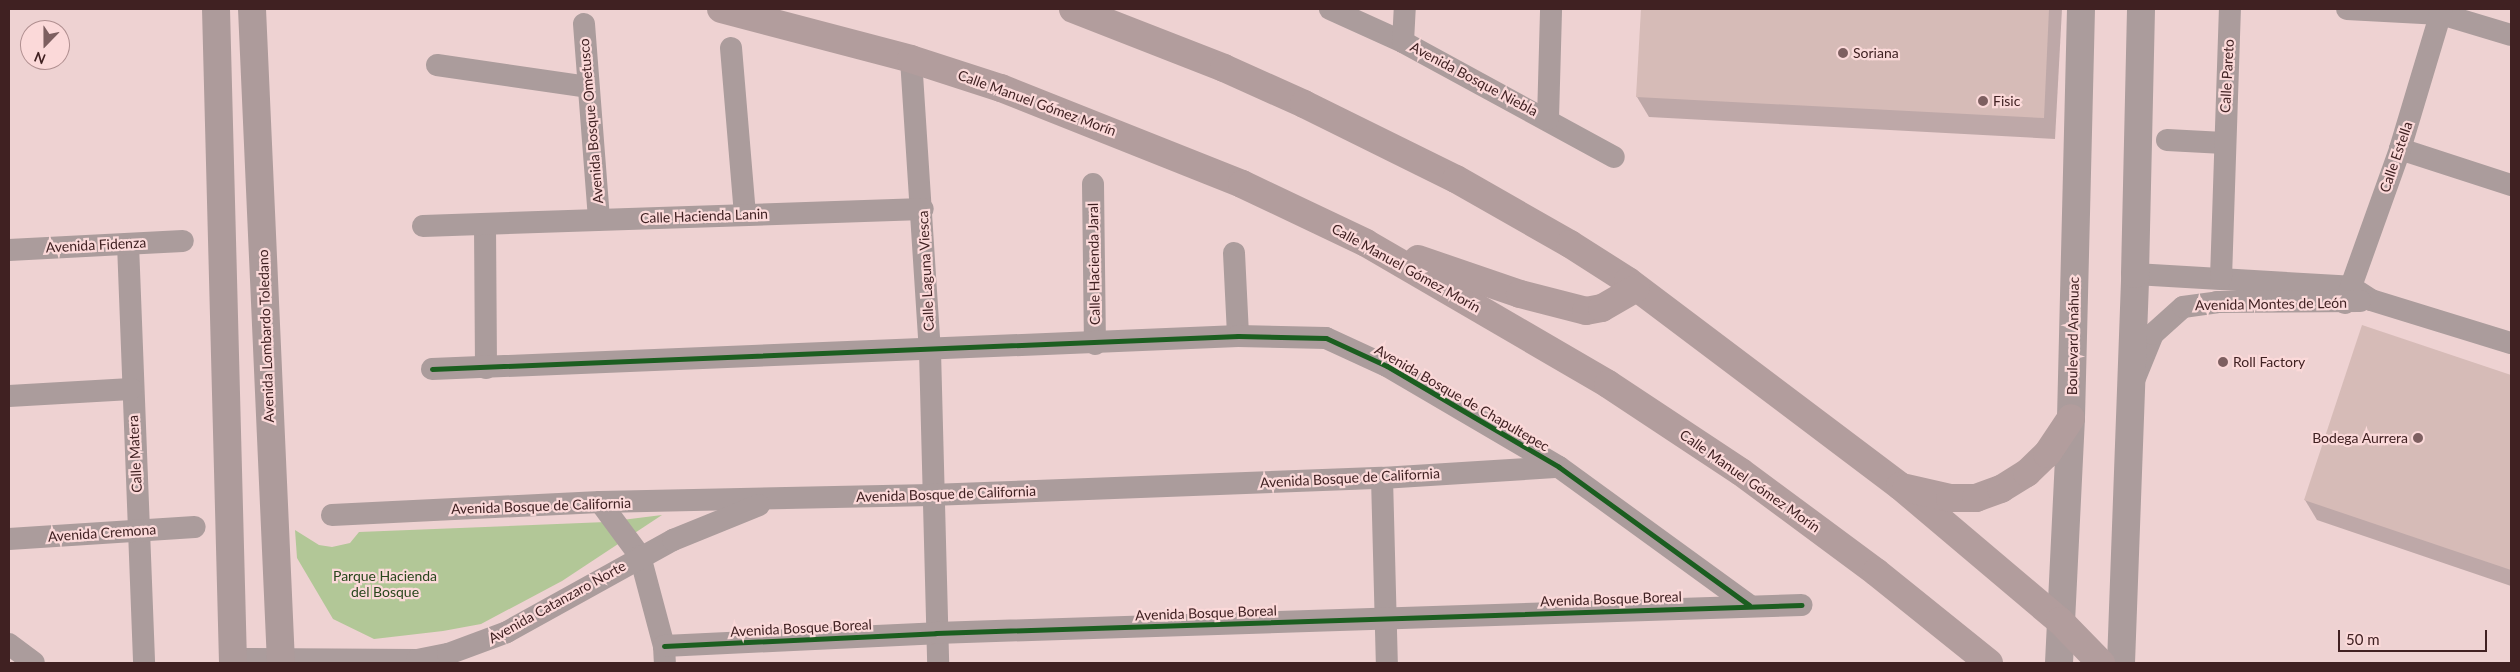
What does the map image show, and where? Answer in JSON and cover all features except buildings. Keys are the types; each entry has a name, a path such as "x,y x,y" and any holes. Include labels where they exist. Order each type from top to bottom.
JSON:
{"main road":[{"path":"216,9 233,661"},
{"name":"Avenida Lombardo Toledano","path":"252,9 280,661"},
{"name":"Calle Manuel Gómez Morín","path":"721,9 911,59 1001,88 1159,149 1242,184 1366,243 1608,384 1741,472 1876,572 1989,663"},
{"path":"1073,9 1224,68 1374,138 1514,211 1636,288 1900,486 2060,621 2101,663"},
{"path":"1366,243 1563,307 1586,311 1602,308 1636,288"},
{"path":"1900,486 1950,498 1976,498 2001,489 2027,473 2047,454 2071,418"}],"street":[{"name":"Avenida Bosque Niebla","path":"1330,9 1403,42 1548,119 1614,157"},
{"path":"1403,42 1405,9"},
{"path":"1548,119 1551,9"},
{"name":"Boulevard Anáhuac","path":"2059,663 2071,418 2081,9"},
{"path":"2121,663 2135,274 2141,9"},
{"name":"Calle Pareto","path":"2221,278 2224,143 2230,9"},
{"path":"2347,9 2442,11 2511,35"},
{"name":"Calle Estella","path":"2348,295 2400,149 2442,11"},
{"name":"Avenida Bosque Ometusco","path":"584,24 587,87 599,219"},
{"path":"731,48 745,214"},
{"name":"Calle Laguna Viesca","path":"911,59 923,209 930,351 931,495 938,663"},
{"path":"437,65 587,87"},
{"path":"2167,140 2224,143"},
{"path":"2400,149 2511,185"},
{"name":"Calle Hacienda Jaral","path":"1093,184 1095,344"},
{"name":"Calle Hacienda Lanin","path":"423,226 923,209"},
{"path":"485,225 486,368"},
{"name":"Avenida Fidenza","path":"9,250 183,241"},
{"name":"Calle Matera","path":"128,244 131,389 144,663"},
{"path":"1234,253 1238,336"},
{"name":"Avenida Montes de León","path":"2135,274 2221,278 2348,295 2511,343"},
{"name":"Avenida Montes de León","path":"2131,390 2153,334 2183,307 2217,302 2348,295"},
{"name":"Avenida Bosque de Chapultepec","path":"432,369 930,351 1238,336 1305,335 1342,343 1559,467 1749,605"},
{"path":"9,396 131,389"},
{"name":"Avenida Bosque de California","path":"332,515 600,502 931,495 1382,478 1559,467"},
{"path":"1382,478 1386,663"},
{"name":"Avenida Catanzaro Norte","path":"233,661 418,660 448,654 507,632 640,556 701,527 779,498"},
{"path":"600,502 640,556 664,654"},
{"name":"Avenida Cremona","path":"9,539 195,527"},
{"name":"Avenida Bosque Boreal","path":"664,654 936,633 1749,605 1802,605"},
{"path":"9,644 34,663"}],"green space":[{"name":"Parque Hacienda del Bosque","path":"662,515 562,581 481,624 443,631 374,639 333,619 297,558 295,530 319,545 332,547 350,543 359,532 606,522"}],"cycle path":[{"path":"432,369 1238,336 1326,338 1387,366 1559,467 1749,605"},
{"path":"664,646 936,633 1802,605"}],"place":[{"name":"Soriana","path":"1843,53"},
{"name":"Fisic","path":"1983,101"},
{"name":"Roll Factory","path":"2223,362"},
{"name":"Bodega Aurrera","path":"2418,438"}]}
